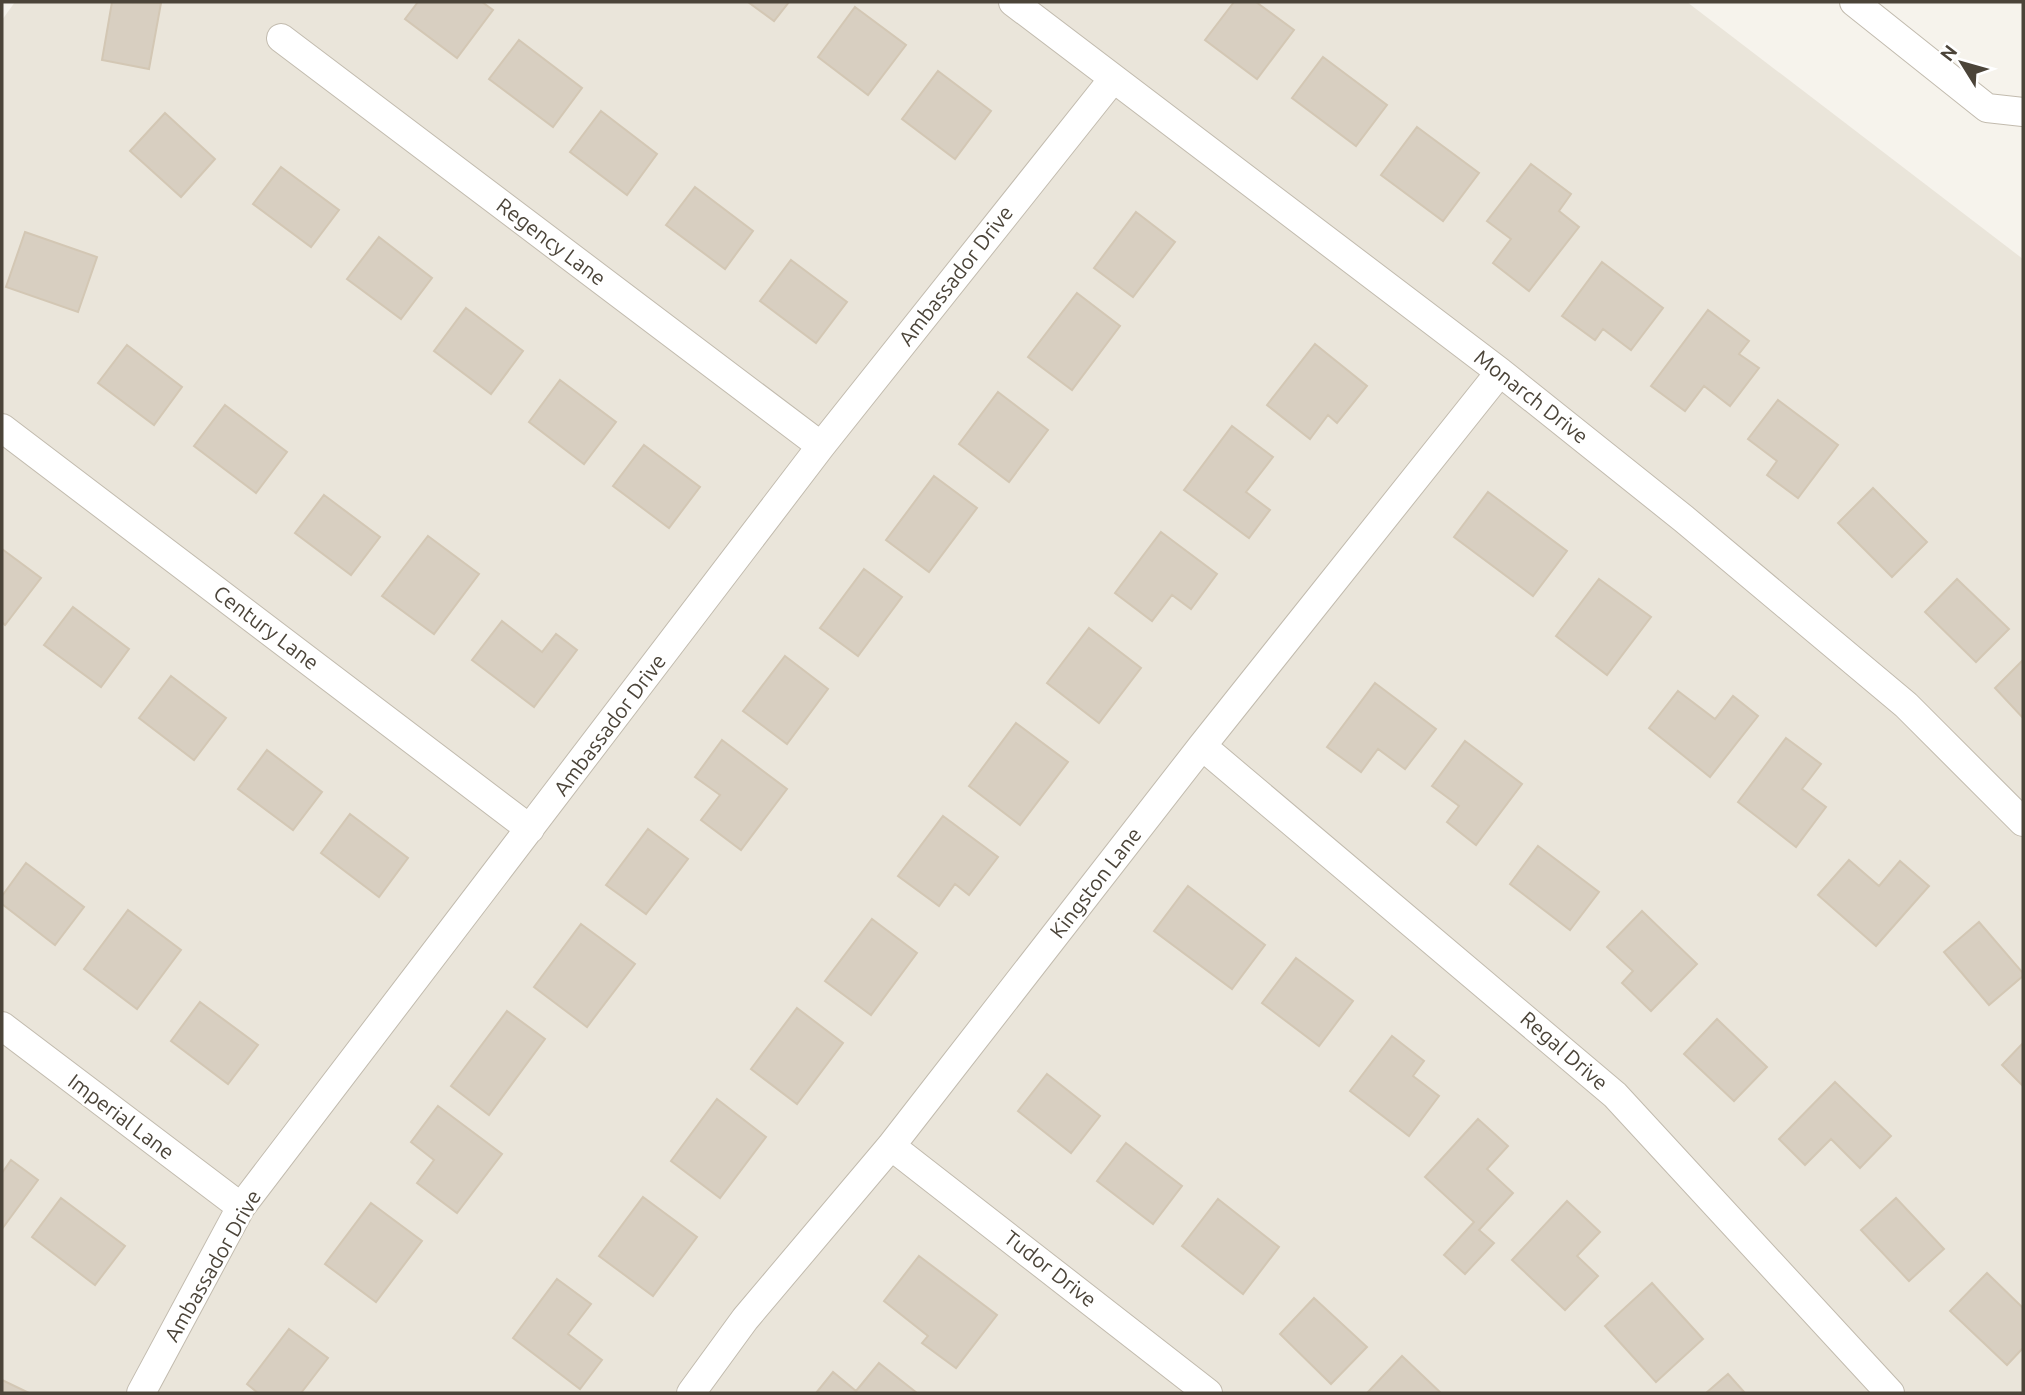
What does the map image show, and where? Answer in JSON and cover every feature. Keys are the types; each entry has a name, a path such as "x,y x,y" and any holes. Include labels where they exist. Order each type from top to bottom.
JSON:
{"street":[{"name":"Monarch Drive","path":"1013,2 1500,372 1684,519 1906,705 2023,822"},
{"path":"1854,2 1987,108 2023,112"},
{"name":"Regency Lane","path":"281,38 821,446"},
{"name":"Ambassador Drive","path":"141,1393 241,1207 821,446 1113,79"},
{"name":"Kingston Lane","path":"691,1393 745,1319 891,1146 1202,746 1500,372"},
{"name":"Century Lane","path":"2,428 530,829"},
{"name":"Regal Drive","path":"1202,746 1615,1095 1890,1393"},
{"name":"Imperial Lane","path":"2,1026 241,1207"},
{"name":"Tudor Drive","path":"891,1146 1208,1393"}],"shaded area":[{"path":"15,2 1687,2 2023,259 2023,1393 2,1393 2,20"}],"building":[{"path":"112,2 161,3 149,69 102,60"},
{"path":"418,2 482,2 493,10 457,58 405,19"},
{"path":"748,2 789,2 774,21"},
{"path":"1234,2 1256,2 1294,30 1257,79 1205,40"},
{"path":"855,7 906,45 868,95 818,57"},
{"path":"519,40 582,88 553,127 489,79"},
{"path":"1323,57 1387,105 1356,146 1292,98"},
{"path":"938,71 991,111 955,159 902,119"},
{"path":"601,111 657,154 627,195 570,152"},
{"path":"165,113 215,159 181,197 130,151"},
{"path":"1417,127 1479,173 1443,221 1381,175"},
{"path":"1531,164 1571,194 1559,211 1579,227 1529,291 1493,263 1511,239 1487,221"},
{"path":"281,167 339,210 311,247 253,204"},
{"path":"695,187 753,231 725,269 666,225"},
{"path":"1136,212 1175,242 1133,297 1094,268"},
{"path":"25,232 97,257 78,312 6,287"},
{"path":"379,237 432,278 401,319 347,279"},
{"path":"791,260 847,302 816,343 760,301"},
{"path":"1602,262 1663,308 1631,350 1603,329 1595,340 1562,316"},
{"path":"1077,293 1120,326 1072,390 1028,357"},
{"path":"466,308 523,351 491,394 434,351"},
{"path":"1708,310 1749,341 1739,354 1759,368 1730,406 1704,386 1685,411 1651,386"},
{"path":"1315,344 1367,386 1337,423 1328,415 1310,439 1267,405"},
{"path":"127,345 182,387 154,425 98,383"},
{"path":"560,380 616,422 584,464 529,422"},
{"path":"998,392 1048,430 1009,482 959,444"},
{"path":"1778,400 1838,445 1798,498 1767,475 1777,461 1748,439"},
{"path":"225,405 287,452 256,493 194,446"},
{"path":"1232,426 1273,457 1246,492 1270,510 1249,538 1184,490"},
{"path":"644,445 700,487 669,528 613,486"},
{"path":"934,476 977,508 929,572 886,540"},
{"path":"1873,488 1927,542 1892,577 1838,523"},
{"path":"1488,492 1567,551 1533,596 1454,537"},
{"path":"324,495 380,537 351,575 295,533"},
{"path":"1161,532 1217,574 1191,609 1172,595 1152,621 1115,593"},
{"path":"428,536 479,574 434,634 382,596"},
{"path":"2,549 41,578 5,625 2,622"},
{"path":"864,569 902,597 858,656 820,628"},
{"path":"1599,579 1651,617 1607,675 1556,636"},
{"path":"1957,579 2009,629 1976,662 1925,612"},
{"path":"73,607 129,649 101,687 44,645"},
{"path":"502,621 542,652 556,634 577,650 534,707 472,660"},
{"path":"1089,628 1141,668 1099,723 1047,683"},
{"path":"785,656 828,689 787,744 743,711"},
{"path":"2023,660 2023,718 1995,688"},
{"path":"171,676 226,718 194,760 139,718"},
{"path":"1375,683 1436,729 1405,769 1378,749 1361,772 1327,747"},
{"path":"1678,691 1715,719 1733,696 1758,716 1710,777 1649,728"},
{"path":"1016,723 1068,762 1020,825 969,786"},
{"path":"1786,738 1821,764 1802,789 1826,807 1796,847 1738,802"},
{"path":"722,740 787,789 741,850 701,820 720,795 695,777"},
{"path":"1465,741 1522,784 1476,845 1447,822 1459,806 1432,786"},
{"path":"267,750 322,792 293,830 238,789"},
{"path":"350,814 408,858 379,897 321,853"},
{"path":"943,816 998,857 969,895 955,884 939,906 898,876"},
{"path":"648,829 688,859 646,914 606,885"},
{"path":"1538,846 1599,892 1570,930 1510,884"},
{"path":"1849,860 1879,886 1900,861 1929,886 1876,946 1818,895"},
{"path":"26,863 84,907 55,945 2,904 2,896"},
{"path":"1188,886 1265,945 1232,989 1154,931"},
{"path":"128,910 181,950 137,1009 84,969"},
{"path":"1642,911 1697,964 1651,1011 1622,983 1633,971 1607,947"},
{"path":"872,919 917,953 871,1015 825,981"},
{"path":"1979,922 2023,973 2023,976 1989,1005 1944,952"},
{"path":"581,924 635,964 587,1027 534,987"},
{"path":"1296,958 1353,1001 1319,1046 1262,1003"},
{"path":"200,1002 258,1045 228,1084 171,1041"},
{"path":"797,1008 843,1043 797,1104 751,1069"},
{"path":"507,1011 545,1039 489,1115 451,1086"},
{"path":"1717,1019 1767,1067 1734,1101 1684,1054"},
{"path":"1392,1036 1424,1061 1413,1076 1439,1096 1409,1136 1350,1091"},
{"path":"2023,1043 2023,1086 2002,1065"},
{"path":"1047,1074 1100,1116 1071,1153 1018,1111"},
{"path":"1835,1082 1891,1136 1860,1168 1831,1139 1805,1165 1779,1139"},
{"path":"717,1099 766,1137 720,1198 671,1161"},
{"path":"438,1106 502,1154 457,1213 417,1183 434,1160 411,1142"},
{"path":"1478,1119 1508,1146 1487,1169 1513,1193 1479,1230 1494,1243 1465,1274 1444,1255 1474,1222 1425,1177"},
{"path":"1126,1143 1182,1186 1153,1224 1097,1181"},
{"path":"11,1160 38,1180 2,1229 2,1173"},
{"path":"643,1197 697,1237 653,1296 599,1256"},
{"path":"61,1198 125,1246 95,1285 32,1237"},
{"path":"1896,1198 1944,1249 1909,1281 1861,1230"},
{"path":"1218,1199 1279,1247 1243,1294 1182,1246"},
{"path":"1567,1201 1600,1232 1577,1256 1598,1276 1565,1310 1512,1260"},
{"path":"371,1203 422,1241 376,1302 325,1264"},
{"path":"919,1256 997,1315 956,1368 922,1343 928,1336 884,1301"},
{"path":"1987,1273 2023,1308 2023,1348 2007,1365 1950,1311"},
{"path":"557,1279 591,1304 568,1334 602,1360 580,1389 513,1338"},
{"path":"1652,1283 1703,1339 1656,1382 1605,1326"},
{"path":"1314,1298 1367,1347 1331,1384 1280,1334"},
{"path":"289,1329 328,1358 301,1393 258,1393 247,1384"},
{"path":"1402,1356 1441,1393 1367,1393"},
{"path":"879,1363 917,1393 816,1393 833,1372 856,1391"},
{"path":"1728,1374 1745,1393 1706,1393"},
{"path":"2,1380 29,1393 2,1393"}]}
